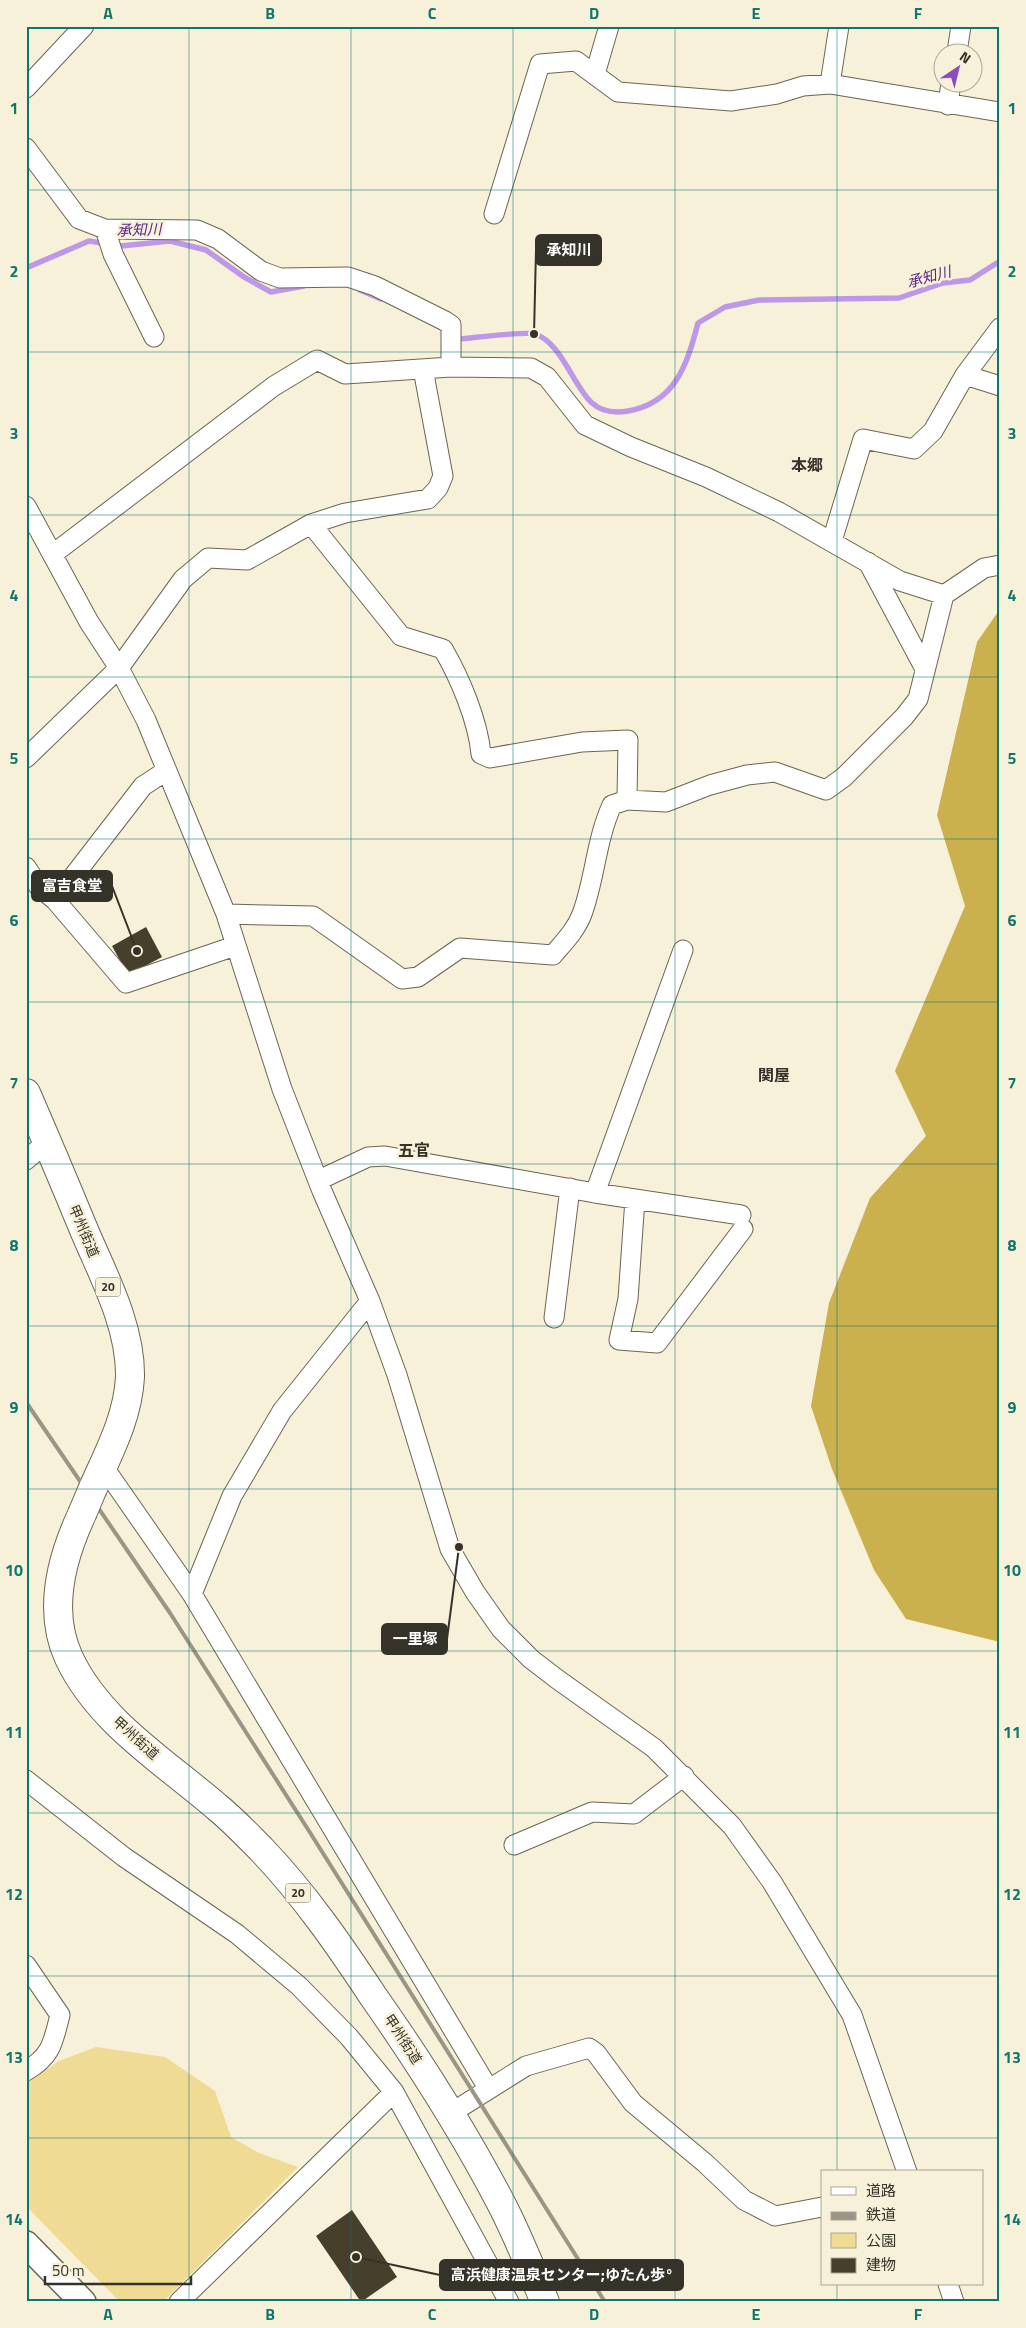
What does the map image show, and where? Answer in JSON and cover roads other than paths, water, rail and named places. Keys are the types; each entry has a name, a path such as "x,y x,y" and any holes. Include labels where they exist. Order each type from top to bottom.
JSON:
{"highway":[{"name":"甲州街道","path":"26,1093 115,1304 126,1343 130,1376 127,1404 119,1429 68,1543 60,1575 57,1603 60,1631 69,1658 101,1707 124,1729 219,1808 264,1852 344,1953 450,2113 503,2206 544,2302"}],"main road":[{"path":"26,2244 82,2302"}],"street":[{"path":"26,88 84,26"},
{"path":"595,74 609,26"},
{"path":"830,84 839,26"},
{"path":"959,42 961,26"},
{"path":"494,214 540,64 576,62 618,92 730,101 777,94 803,86 830,84 1000,112"},
{"path":"948,104 950,92"},
{"path":"26,148 79,219 109,241 154,337"},
{"path":"109,241 198,230 218,239 261,271 280,278 348,277 375,286 451,325 451,367"},
{"path":"832,541 863,439 914,450 933,431 965,375 1000,328"},
{"path":"53,554 274,386 317,360 345,374 451,367 531,368 547,377 585,425 631,448 706,477 779,512 900,580 944,596"},
{"path":"26,758 119,668 183,579 208,558 247,560 311,524 345,513 428,499 438,488 443,476 423,369"},
{"path":"965,375 1000,386"},
{"path":"26,506 89,622 119,668 146,720 226,914 282,1089 318,1180 370,1301 397,1375 450,1549 475,1592 501,1629 532,1659 654,1748 732,1826 772,1882 852,2015 907,2170"},
{"path":"311,524 401,636 443,649 452,665 480,736 481,754 490,758 582,742 628,740 627,800"},
{"path":"868,562 925,669"},
{"path":"226,914 313,916 402,979 418,978 460,948 553,955 570,935 582,914 604,823 612,805 627,800 666,802 710,785 747,775 775,772 826,790 844,777 904,717 918,699 944,596 984,568 1000,565"},
{"path":"55,900 143,786 166,771"},
{"path":"26,867 39,886 55,900 126,984 235,946"},
{"path":"595,1193 683,950"},
{"path":"26,1160 47,1142"},
{"path":"318,1180 368,1157 385,1156 635,1199 742,1222 657,1343 618,1340 628,1299 635,1199"},
{"path":"554,1318 570,1188"},
{"path":"192,1594 232,1496 282,1411 370,1301"},
{"path":"98,1477 192,1594 488,2088"},
{"path":"514,1845 592,1812 634,1814 684,1776"},
{"path":"26,1780 124,1857 237,1934 299,1986 349,2038 394,2092 509,2302"},
{"path":"26,1965 60,2015 52,2047 35,2065 26,2071"},
{"path":"450,2113 526,2066 590,2048 596,2053 633,2103 705,2163 744,2200 775,2216 821,2207"},
{"path":"179,2302 394,2092"},
{"path":"949,2286 954,2302"}],"waterway":[{"name":"承知川","path":"26,268 89,241 121,246 170,241 206,250 244,277 271,292 304,286"},
{"name":"承知川","path":"454,336 459,339 510,334 535,334 553,346 585,396 592,403 609,411 628,411 644,407 668,391 683,367 698,323 725,307 759,300 899,298 943,283 970,280 1000,261"},
{"name":"承知川","path":"360,290 381,299"}],"railway":[{"path":"26,1402 170,1613 605,2302"}],"place":[{"name":"承知川","path":"534,334"},
{"name":"富吉食堂","path":"137,951"},
{"name":"一里塚","path":"459,1547"},
{"name":"高浜健康温泉センター;ゆたん歩°","path":"356,2257"}],"district":[{"name":"本郷","path":"807,465"},
{"name":"関屋","path":"774,1075"},
{"name":"五官","path":"414,1150"}]}
